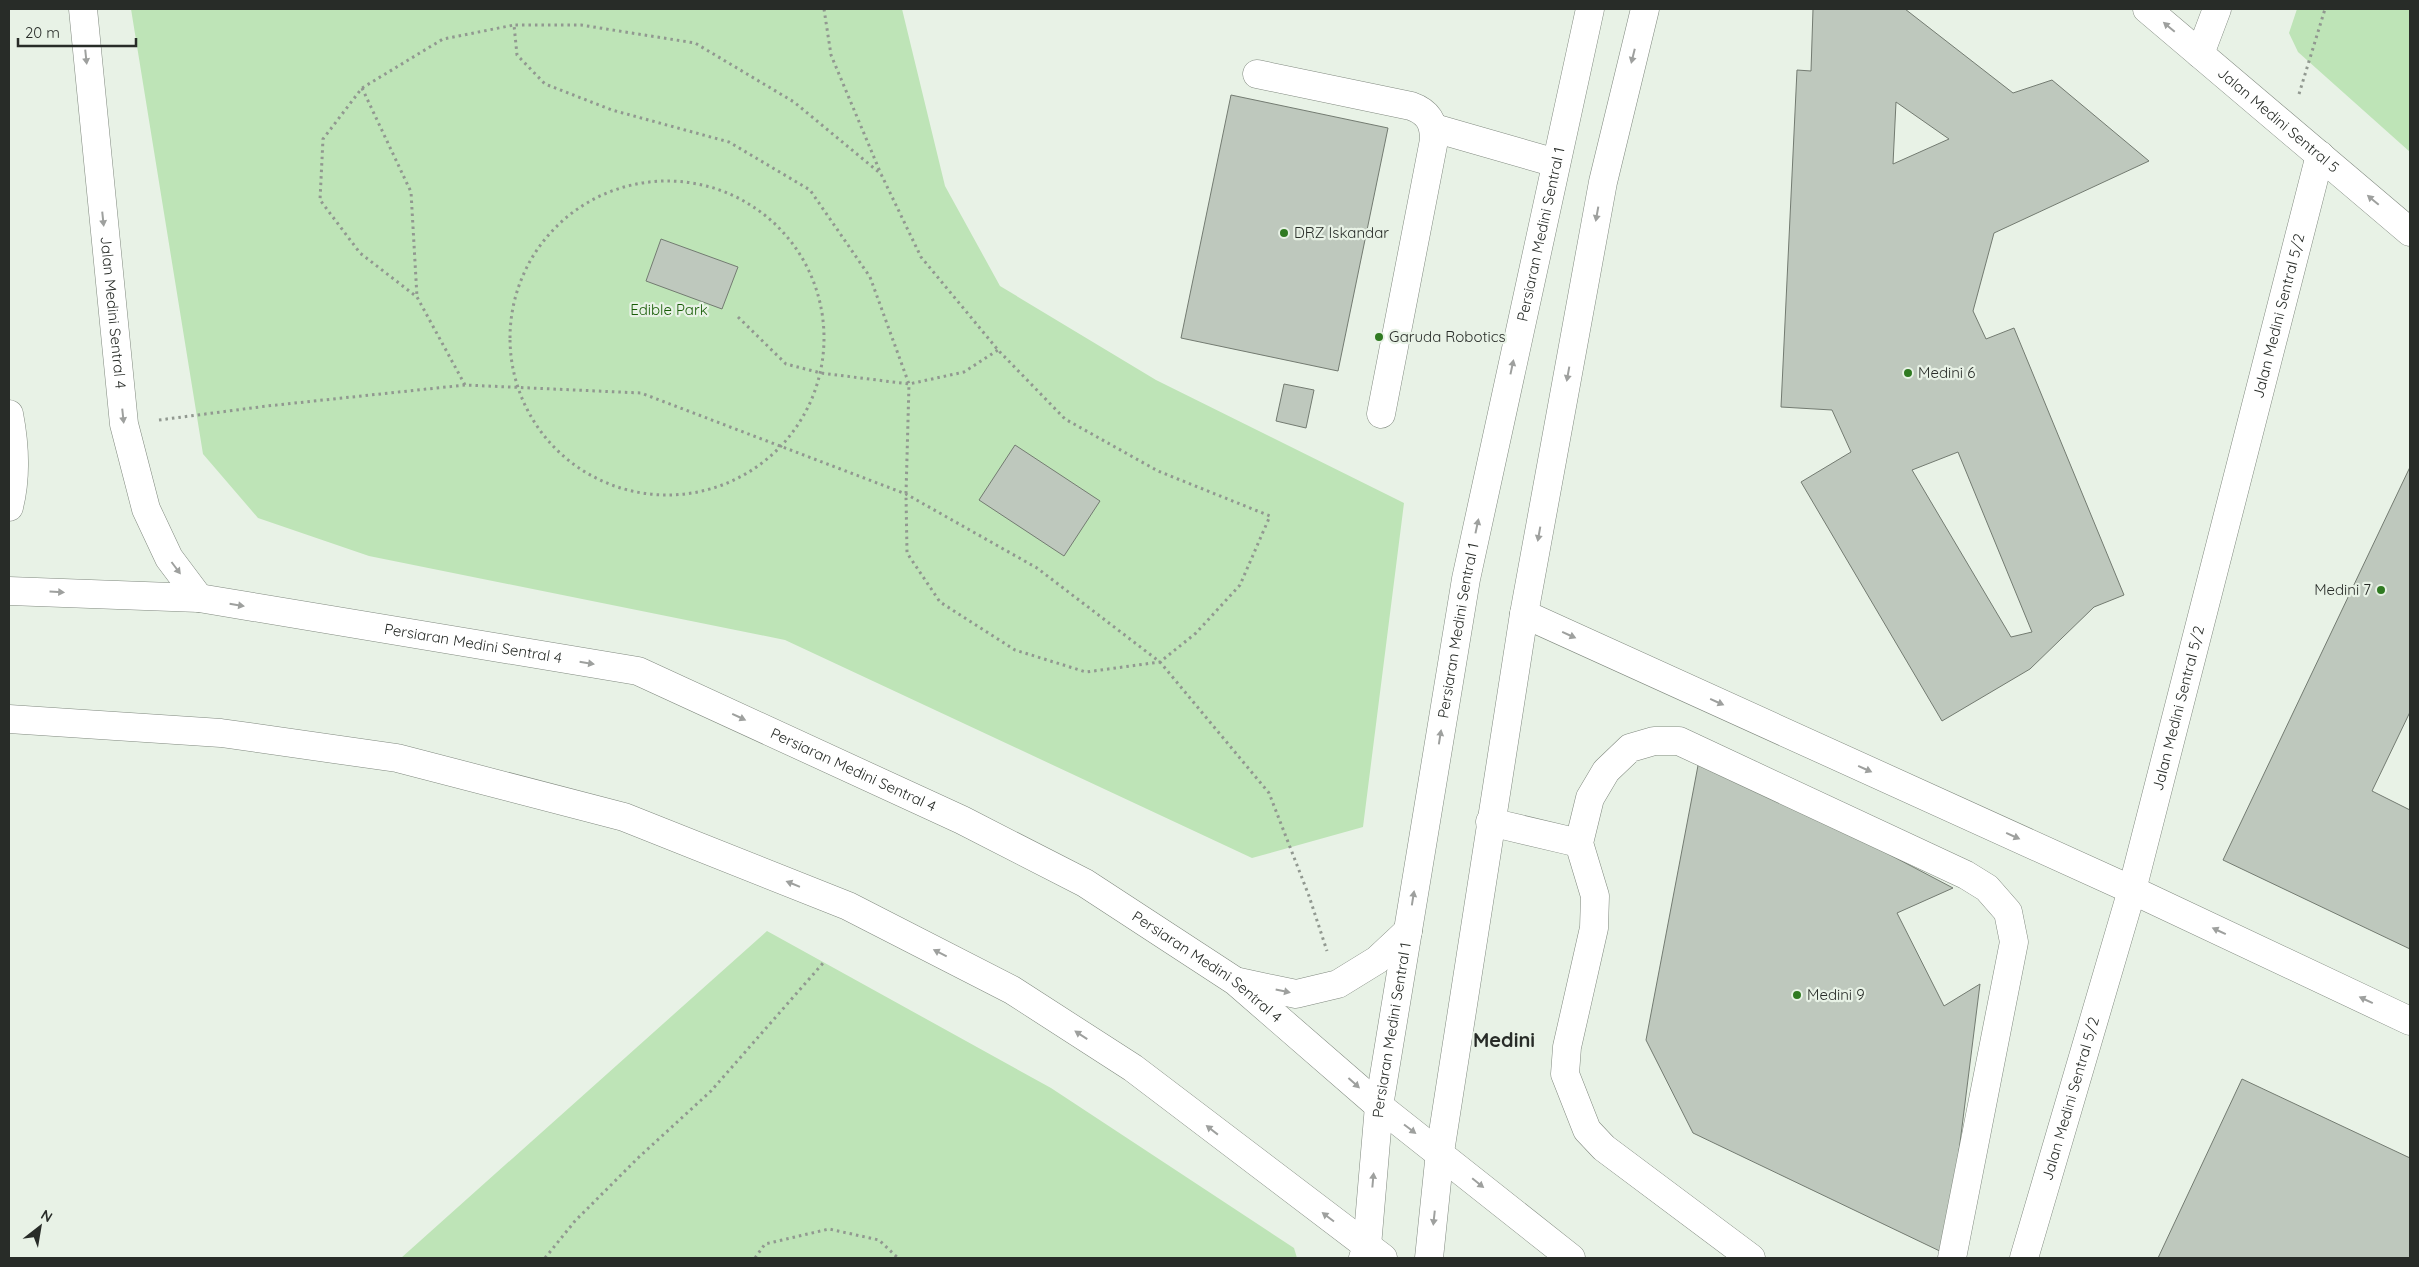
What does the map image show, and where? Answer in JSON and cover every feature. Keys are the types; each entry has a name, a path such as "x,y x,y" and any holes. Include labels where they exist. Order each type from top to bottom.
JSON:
{"street":[{"name":"Jalan Medini Sentral 4","path":"83,9 124,424 146,510 169,558 199,598"},
{"name":"Persiaran Medini Sentral 1","path":"1371,1254 1379,1106 1466,578 1590,9"},
{"path":"1430,1258 1440,1152 1490,822 1524,614 1603,182 1645,9"},
{"name":"Jalan Medini Sentral 5","path":"2147,9 2410,232"},
{"path":"2200,54 2217,9"},
{"path":"1257,74 1411,106 1422,110 1430,118 1434,128 1434,140 1381,414"},
{"path":"1434,128 1556,163"},
{"name":"Jalan Medini Sentral 5/2","path":"2024,1258 2132,890 2320,155"},
{"path":"9,414 15,446 14,489 9,507"},
{"name":"Persiaran Medini Sentral 4","path":"9,591 199,598 638,671 962,820 1076,878 1235,982 1379,1106 1440,1152 1571,1258"},
{"path":"1524,614 2132,890 2410,1021"},
{"path":"9,719 221,733 397,758 624,817 848,906 1012,990 1133,1068 1371,1254"},
{"path":"1751,1258 1604,1148 1587,1130 1565,1074 1567,1047 1594,928 1595,896 1579,843 1590,798 1606,771 1630,748 1654,741 1679,741 1966,875 1987,888 2008,912 2014,942 1952,1258"},
{"path":"1490,822 1579,843"},
{"path":"1235,982 1296,994 1338,984 1377,960 1408,931"}],"path":[{"path":"514,25 517,56 545,84 612,110 729,142 810,190 870,278 909,384 906,494 907,553 940,602 1016,650 1086,672 1160,662 1196,633 1240,585 1270,516 1158,471 1065,418 998,350 921,257 881,174 831,55 824,9"},
{"path":"2289,129 2325,9"},
{"path":"465,385 417,297 360,253 320,200 323,139 362,88 444,39 514,25 581,25 695,43 794,102 881,174"},
{"path":"362,88 411,192 417,297"},
{"path":"671,180 702,184 731,194 751,206 781,230 800,254 814,282 822,312 824,343 821,373 811,403 796,429 781,446 751,472 723,485 693,493 662,495 632,491 595,477 576,466 552,445 533,421 517,388 511,363 509,332 512,302 522,273 538,246 558,223 582,204 603,194 640,182 671,180"},
{"path":"738,317 786,364 821,373 909,384 964,372 998,350"},
{"path":"124,424 267,406 465,385 641,393 906,494 1037,568 1160,662 1269,793 1309,896 1338,984"},
{"path":"545,1258 575,1221 638,1158 711,1092 824,962"},
{"path":"755,1258 765,1244 830,1228 880,1240 898,1258"}],"green space":[{"name":"Edible Park","path":"131,9 902,9 945,186 1000,286 1156,380 1404,503 1363,827 1252,858 785,640 369,556 258,518 203,454"},
{"path":"2297,9 2410,9 2410,152 2298,52 2289,33"},
{"path":"767,931 1051,1088 1294,1248 1297,1258 401,1258"}],"building":[{"name":"Medini 6","path":"1813,9 1905,9 2013,93 2052,80 2149,161 1994,233 1973,311 1986,339 2014,328 2124,595 2094,607 2030,669 1942,721 1801,482 1851,452 1832,410 1781,407 1797,70 1811,71","holes":["1896,102 1949,139 1893,164","1958,452 2032,632 2011,637 1912,470"]},
{"name":"DRZ Iskandar","path":"1231,95 1388,128 1338,371 1181,338"},
{"path":"661,239 738,267 722,309 646,281"},
{"path":"1284,384 1314,390 1306,428 1276,421"},
{"path":"1015,445 1100,501 1064,556 979,500"},
{"name":"Medini 7","path":"2410,467 2410,712 2372,791 2410,810 2410,949 2223,860"},
{"name":"Medini 9","path":"1700,755 1953,888 1897,913 1944,1006 1980,984 1946,1254 1693,1133 1646,1040"},
{"path":"2242,1079 2410,1158 2410,1258 2158,1258"}],"place":[{"name":"DRZ Iskandar","path":"1284,233"},
{"name":"Garuda Robotics","path":"1379,337"},
{"name":"Medini 6","path":"1908,373"},
{"name":"Medini 7","path":"2381,590"},
{"name":"Medini 9","path":"1797,995"}],"district":[{"name":"Medini","path":"1504,1040"}]}
